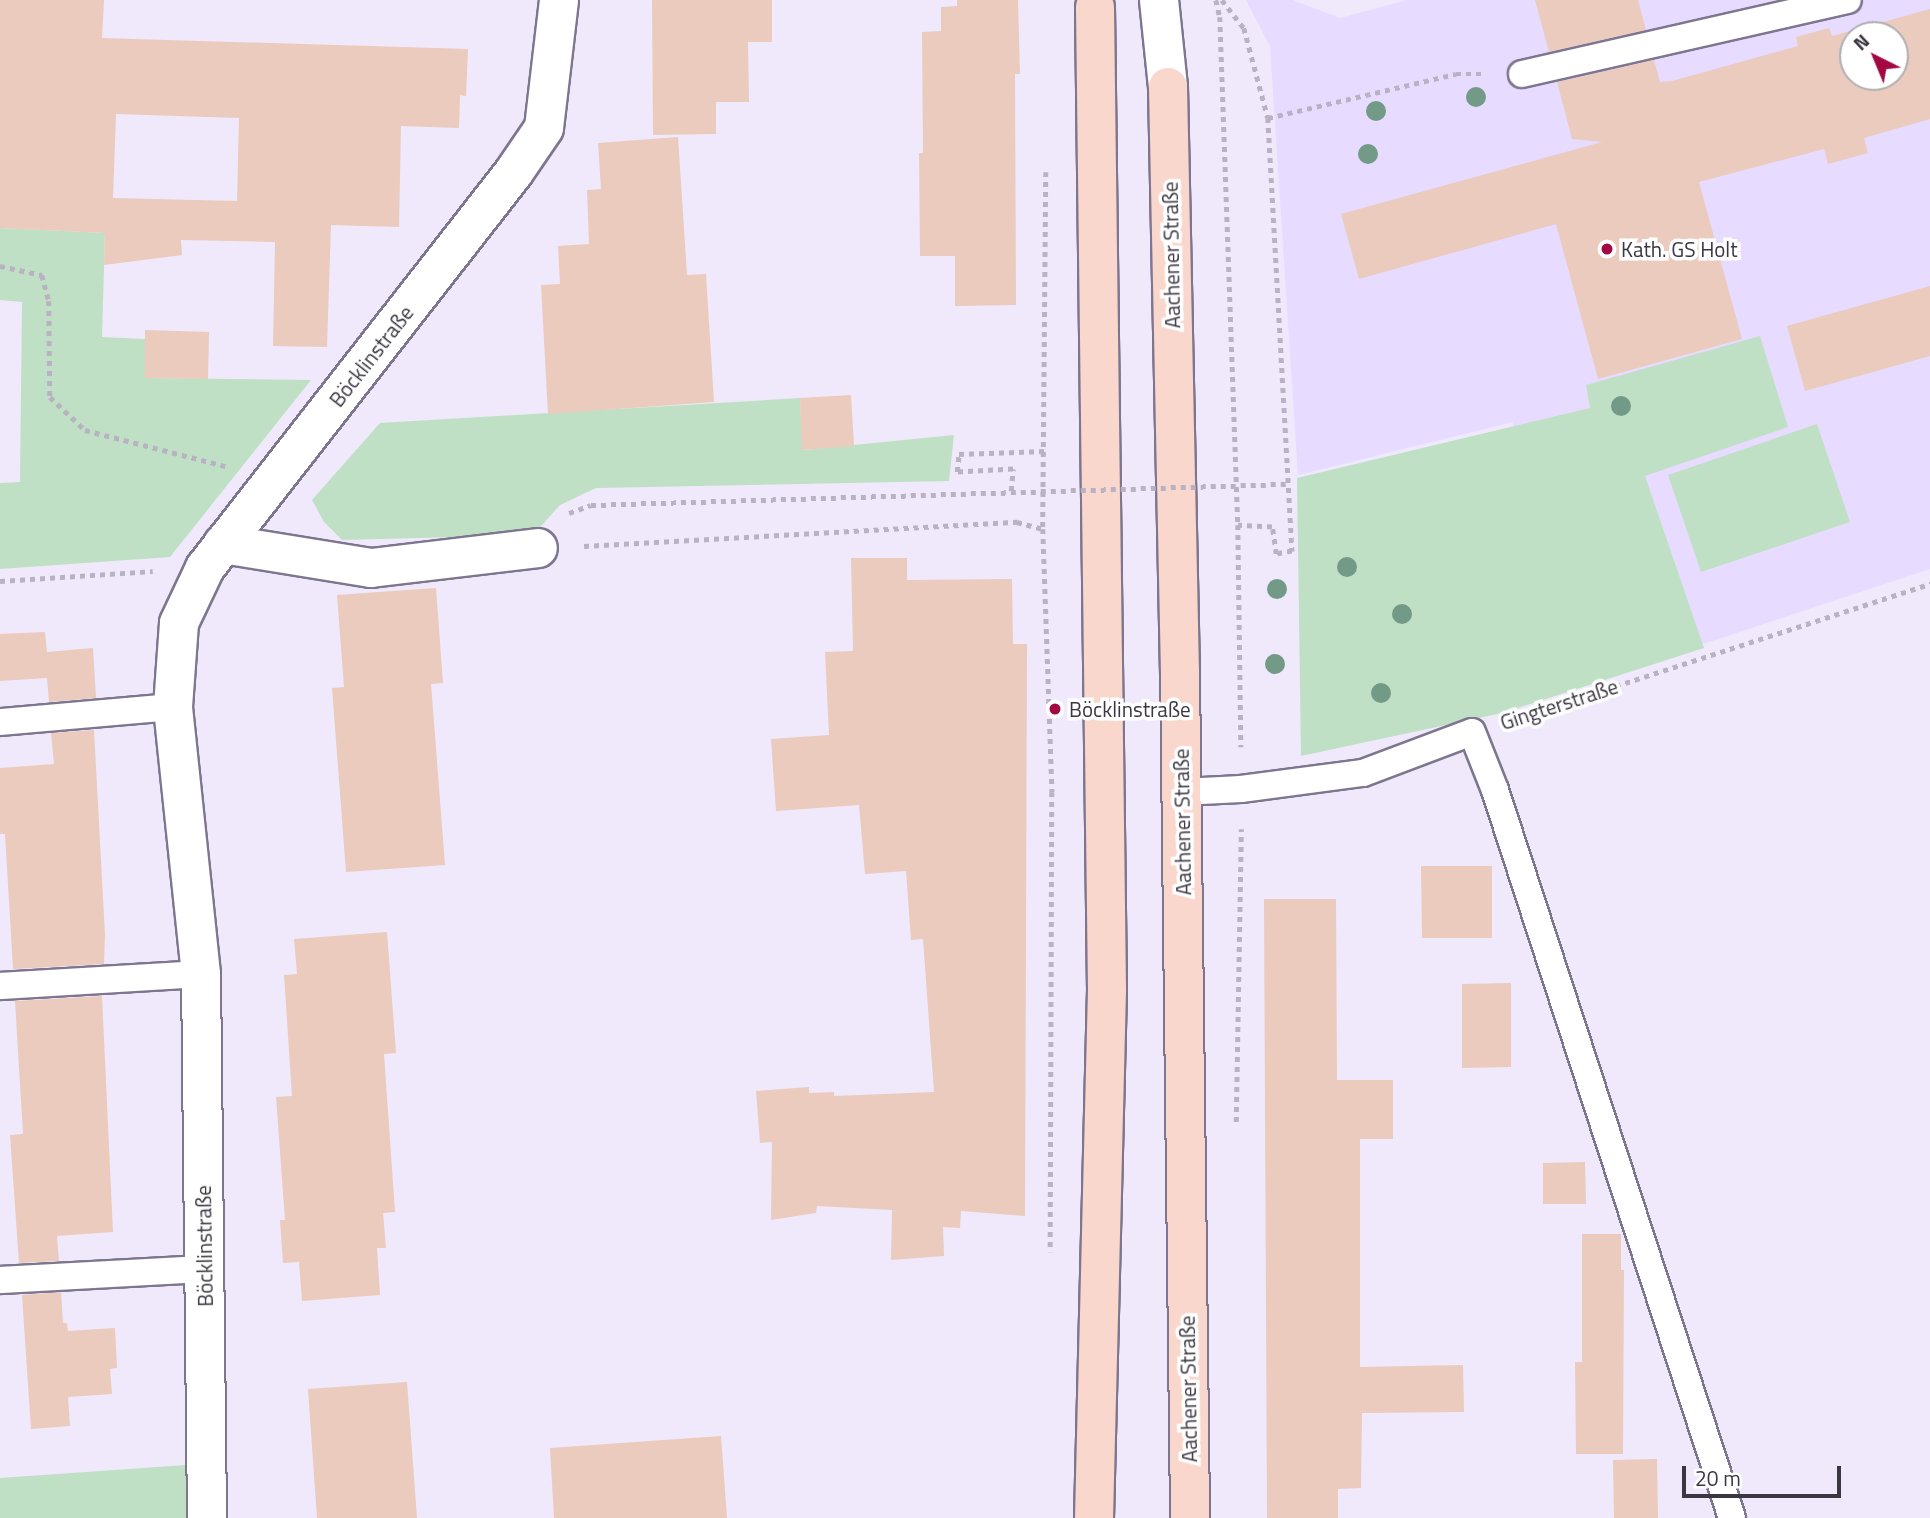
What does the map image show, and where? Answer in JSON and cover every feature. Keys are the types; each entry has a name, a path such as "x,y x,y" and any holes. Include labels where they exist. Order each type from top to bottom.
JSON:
{"main road":[{"path":"1094,1518 1107,990 1095,4"},
{"name":"Aachener Straße","path":"1168,87 1182,792 1190,1518"}],"street":[{"name":"Böcklinstraße","path":"207,1518 201,974 173,707 179,623 214,556 514,172 544,128 559,0"},
{"name":"Aachener Straße","path":"1159,0 1168,87"},
{"path":"214,556 371,568 538,548"}],"lane":[{"path":"1522,74 1848,0"},
{"path":"0,722 173,707"},
{"path":"1472,732 1495,790 1732,1518"},
{"name":"Gingterstraße","path":"1182,792 1241,789 1363,773 1472,732"},
{"path":"0,986 201,974"},
{"path":"0,1280 204,1269"}],"path":[{"path":"1216,0 1220,17 1238,525 1241,789"},
{"path":"1222,0 1244,28 1268,118 1292,551 1276,554 1272,527 1238,525"},
{"path":"1268,118 1456,74 1522,74"},
{"path":"1046,164 1043,529 1052,792 1050,1260"},
{"path":"0,266 42,275 49,301 50,397 85,430 275,479"},
{"path":"1011,491 1013,469 957,472 958,454 1045,451"},
{"path":"590,505 1288,484"},
{"path":"538,548 1017,523 1043,529"},
{"path":"0,581 214,556"},
{"name":"Gingterstraße","path":"1472,732 1930,584"}],"shaded area":[{"name":"Kath. GS Holt","path":"1246,0 1292,0 1340,18 1407,0 1930,0 1930,569 1497,712 1513,422 1298,475 1270,46"}],"green space":[{"path":"0,228 105,233 102,337 145,339 145,378 311,380 170,557 0,569 0,483 20,482 22,302 0,300"},
{"path":"1760,336 1788,427 1645,476 1704,648 1502,713 1301,756 1297,478 1590,408 1586,385"},
{"path":"800,398 803,450 954,435 949,481 596,488 560,505 533,535 342,540 324,522 312,500 380,423"},
{"path":"1817,424 1850,522 1701,572 1668,475"},
{"path":"186,1465 187,1518 0,1518 0,1478"}],"building":[{"path":"0,0 104,0 102,38 468,49 466,96 460,95 459,128 401,126 399,227 331,225 327,347 273,346 275,242 181,240 182,255 104,265 105,233 0,228","holes":["116,114 239,118 237,201 113,198"]},
{"path":"652,0 772,0 772,42 748,42 749,102 716,102 716,134 653,135"},
{"path":"957,0 1018,0 1020,74 1015,74 1016,305 955,306 955,256 920,256 922,32 941,31 941,7 957,6"},
{"path":"1535,0 1638,0 1646,30 1549,52"},
{"path":"1930,9 1930,119 1864,138 1868,153 1828,164 1824,149 1699,182 1742,339 1598,379 1556,224 1359,279 1341,214 1602,142 1572,139 1557,82 1654,60 1660,82 1672,81 1798,46 1796,37 1829,28 1832,36 1839,34 1839,91 1909,91 1909,21 1886,21"},
{"path":"678,137 687,275 706,274 714,402 548,414 541,285 560,284 558,246 589,244 587,190 601,189 598,143"},
{"path":"1930,286 1930,356 1805,391 1787,326"},
{"path":"145,330 209,332 208,379 145,378"},
{"path":"851,395 854,446 802,450 800,398"},
{"path":"851,558 907,558 907,580 1012,579 1013,644 1027,644 1025,1216 961,1211 960,1228 943,1227 944,1256 891,1260 892,1210 817,1206 816,1213 771,1220 772,1142 760,1143 756,1091 809,1087 809,1093 834,1092 834,1096 934,1092 923,939 911,940 906,871 865,874 859,805 776,811 771,739 829,735 825,652 853,651"},
{"path":"436,588 443,683 431,684 445,865 346,872 332,688 344,687 337,595"},
{"path":"45,632 47,652 93,648 96,698 49,702 47,678 0,681 0,634"},
{"path":"94,730 105,935 104,964 13,969 5,834 0,834 0,768 54,764 51,733"},
{"path":"1421,866 1492,866 1492,938 1422,938"},
{"path":"1264,899 1336,899 1337,1080 1393,1080 1393,1139 1360,1139 1360,1367 1463,1365 1464,1412 1362,1413 1361,1488 1338,1489 1338,1518 1267,1518"},
{"path":"387,932 396,1053 384,1054 395,1212 383,1213 386,1248 377,1248 380,1295 302,1301 299,1262 283,1263 280,1220 285,1220 276,1097 292,1096 284,975 297,974 294,939"},
{"path":"1511,983 1511,1067 1462,1068 1462,984"},
{"path":"102,996 113,1232 57,1236 59,1261 19,1263 10,1135 23,1134 15,1001"},
{"path":"1585,1162 1586,1204 1543,1204 1543,1163"},
{"path":"1582,1234 1621,1234 1621,1270 1624,1270 1623,1454 1576,1454 1575,1362 1582,1362"},
{"path":"61,1292 63,1323 67,1323 68,1331 115,1328 117,1368 110,1369 112,1394 68,1397 70,1426 31,1429 22,1295"},
{"path":"407,1382 417,1518 317,1518 308,1389"},
{"path":"721,1436 727,1518 554,1518 550,1448"},
{"path":"1657,1459 1658,1518 1614,1518 1613,1460"}],"place":[{"name":"Kath. GS Holt","path":"1607,249"},
{"name":"Böcklinstraße","path":"1055,709"}]}
